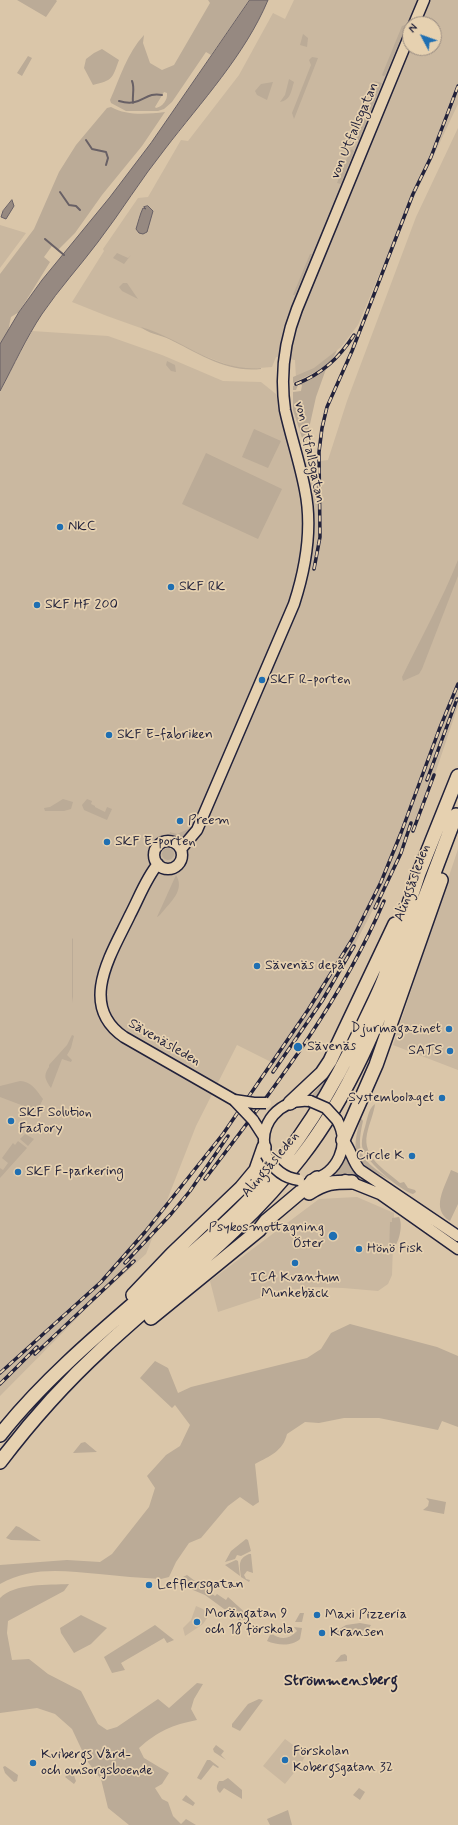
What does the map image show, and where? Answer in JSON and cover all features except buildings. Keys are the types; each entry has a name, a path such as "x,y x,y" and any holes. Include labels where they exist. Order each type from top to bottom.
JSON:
{"highway":[{"path":"289,1104 322,1073 330,1061 420,870 458,776"},
{"path":"343,1140 376,1065 417,950 451,850 457,812"},
{"name":"Alingsåsleden","path":"0,1462 18,1438 82,1369 236,1229 286,1175 326,1122 356,1069 380,1017 457,812"},
{"name":"Alingsåsleden","path":"0,1436 16,1415 93,1338 213,1234 248,1200 290,1152 318,1112 344,1065 384,981 420,870"},
{"path":"93,1338 172,1254 241,1188 256,1170 265,1146"},
{"path":"259,1230 266,1221 318,1178"},
{"path":"82,1369 107,1353 259,1230 320,1186 334,1182 352,1182"}],"street":[{"path":"417,16 424,0"},
{"name":"von Utfallsgatan","path":"181,849 197,830 294,604 302,580 307,556 309,531 308,513 306,490 283,400 284,348 297,309 402,53"},
{"path":"172,841 181,849 182,858 176,866 166,868 158,864 154,854 160,843 172,841"},
{"name":"Sävenäsleden","path":"158,864 147,882 105,968 101,982 100,999 103,1012 113,1028 129,1040 234,1100 253,1120 265,1146"},
{"name":"Sävenäsleden","path":"234,1100 266,1104 289,1104"},
{"path":"318,1178 329,1171 337,1162 342,1152 342,1132 337,1120 326,1108 310,1101 300,1101 289,1104 280,1109 270,1119 265,1146 272,1165 281,1173 299,1180 318,1178 341,1179 380,1194 458,1249"},
{"path":"343,1140 347,1144 352,1159 360,1170 458,1236"}],"shaded area":[{"path":"17,0 56,0 57,1 46,17"},
{"path":"208,0 250,0 211,55 206,52 172,102 164,109 158,111 126,111 111,103 110,100 128,58 144,35 143,43 150,63 162,70 174,65 210,3","holes":["164,92 167,93 167,98 164,103 156,108 155,107"]},
{"path":"250,0 268,0 235,59 156,160 106,231 42,314 25,342 0,391 0,344 19,312 42,280 110,197 151,143"},
{"path":"294,0 458,0 458,104 392,244 358,325 341,347 314,369 296,378 295,360 276,357 272,367 246,369 231,366 202,355 163,336 72,302 104,251 103,249 138,198 148,197 181,140 188,141 239,75 273,13 285,19"},
{"path":"402,26 402,36 385,76 382,75"},
{"path":"303,34 308,38 307,47 300,45"},
{"path":"102,49 119,60 111,78 105,82 93,85 84,68 86,59"},
{"path":"28,56 32,58 22,76 17,73"},
{"path":"312,57 318,58 294,119 292,113 311,65 309,60"},
{"path":"289,79 294,82 291,92 284,101 280,102 285,95"},
{"path":"374,81 382,83 359,140 356,142 355,141 378,84"},
{"path":"273,82 267,100 257,95 255,91 261,84"},
{"path":"111,107 130,113 144,114 165,112 142,146 102,195 75,233 58,250 52,246 44,257 50,262 19,312 11,317 8,331 0,344 0,274 34,229 59,172 76,145 107,108"},
{"path":"458,128 458,706 436,771 391,875 354,946 277,1065 237,1045 196,1126 146,1254 93,1302 0,1396 0,391 32,331 108,336 162,355 223,381 261,382 276,394 297,464 328,460 347,401 416,217"},
{"path":"352,149 354,151 341,184 337,183 350,151"},
{"path":"12,200 14,206 6,219 1,217 3,211"},
{"path":"148,206 153,211 147,232 143,234 139,233 136,229 140,216 143,208 146,209 144,207"},
{"path":"0,225 26,233 0,268"},
{"path":"117,253 128,258 131,255 124,264 113,258"},
{"path":"310,254 312,254 295,295 293,295"},
{"path":"123,283 127,283 138,299 122,291 119,287"},
{"path":"141,327 156,332 214,360 229,365 261,369 236,368 224,365"},
{"path":"337,350 325,366 293,383 293,377 314,368"},
{"path":"167,361 175,365 176,372 171,371 166,365"},
{"path":"326,369 316,397 306,442 304,444 293,410 293,392 301,391 302,385 298,385 296,390 293,390 293,386 307,381"},
{"path":"254,429 281,441 268,468 242,457"},
{"path":"206,453 282,489 258,539 182,504"},
{"path":"458,560 458,576 422,669 419,674 403,681 402,677"},
{"path":"63,799 73,802 71,809 64,811 45,811 44,808 50,807"},
{"path":"87,799 92,801 91,804 95,807 105,812 107,807 112,809 107,820 84,810 82,805"},
{"path":"191,828 187,835 182,837 174,839 169,836 170,832 177,834"},
{"path":"166,848 170,848 174,854 170,860 166,860 162,856 162,852"},
{"path":"458,849 458,1070 393,1045"},
{"path":"176,875 179,884 177,893 172,901 157,917"},
{"path":"73,938 73,996 72,1003 72,939"},
{"path":"372,976 375,976 342,1054 318,1098 311,1096 329,1077 327,1073 336,1058"},
{"path":"72,1035 74,1036 71,1048 67,1055 72,1060 71,1062 62,1059 51,1088 46,1078 49,1065 67,1045"},
{"path":"24,1081 31,1085 43,1099 37,1111 0,1097 0,1086"},
{"path":"375,1104 367,1134 366,1142 368,1150 371,1156 382,1168 400,1183 404,1182 408,1188 415,1190 416,1192 413,1194 401,1188 377,1168 363,1150 362,1140 364,1129 369,1112"},
{"path":"361,1118 363,1121 360,1142 363,1156 373,1167 390,1180 369,1168 358,1157 356,1141"},
{"path":"25,1134 34,1139 28,1146 20,1139"},
{"path":"18,1141 27,1148 0,1178 0,1168 3,1170 8,1163 2,1158 13,1143 15,1145"},
{"path":"345,1154 351,1165 377,1186 360,1179 335,1176"},
{"path":"451,1170 458,1173 458,1204 450,1221 444,1216 440,1204 443,1190"},
{"path":"357,1197 394,1213 392,1275 388,1284 378,1291 311,1287 278,1292 218,1312 210,1281 319,1199"},
{"path":"399,1217 401,1226 399,1236 395,1247 389,1253 390,1222 392,1222 392,1218"},
{"path":"350,1324 437,1347 458,1356 458,1427 442,1421 438,1430 379,1418 344,1418 319,1423 305,1422 287,1434 279,1449 255,1464 259,1502 253,1506 240,1497 228,1506 201,1538 189,1543 176,1562 169,1577 161,1579 48,1571 24,1574 0,1584 0,1565 67,1560 100,1562 112,1554 149,1507 155,1488 147,1476 166,1455 180,1446 190,1425 175,1405 172,1408 140,1378 155,1361 168,1368 178,1393 191,1387 307,1358 321,1349 331,1333"},
{"path":"85,1442 97,1452 73,1453 81,1443"},
{"path":"426,1498 446,1502 444,1514 423,1510 428,1506 429,1501"},
{"path":"16,1526 41,1541 11,1540 6,1538"},
{"path":"246,1539 248,1540 251,1551 241,1556 237,1555 235,1559 225,1562 231,1551"},
{"path":"251,1554 253,1573 247,1571 244,1575 246,1579 250,1580 249,1582 241,1577 240,1563 245,1556"},
{"path":"236,1560 238,1561 240,1576 225,1565"},
{"path":"187,1575 215,1596 217,1594 226,1600 228,1597 249,1616 244,1620 239,1620 205,1595 181,1585 181,1578"},
{"path":"69,1584 64,1591 8,1621 7,1633 12,1660 29,1659 48,1674 81,1691 98,1724 107,1730 117,1727 158,1699 169,1708 197,1683 203,1684 194,1699 191,1709 197,1720 180,1724 159,1733 139,1748 144,1758 169,1773 162,1784 155,1788 162,1799 168,1802 173,1816 181,1824 186,1819 196,1825 129,1825 108,1808 101,1779 87,1761 72,1729 55,1714 37,1708 0,1713 0,1598 6,1593 23,1587"},
{"name":"Morängatan 9 och 18 förskola","path":"196,1606 203,1609 209,1615 203,1624 185,1636 183,1628 191,1620"},
{"path":"300,1613 304,1613 302,1622 295,1622"},
{"path":"81,1615 107,1628 91,1644 74,1653 61,1633 60,1628"},
{"path":"360,1623 371,1625 368,1630 333,1633 346,1625"},
{"path":"155,1625 174,1640 167,1643 164,1638 121,1663 125,1670 112,1673 104,1657"},
{"path":"294,1627 302,1628 300,1639 296,1642 288,1644 275,1644 267,1641 271,1633 281,1638 291,1636 297,1631"},
{"path":"345,1654 347,1656 347,1661 335,1662 341,1655"},
{"path":"259,1699 263,1700 240,1731 232,1727 232,1724 248,1704"},
{"name":"Förskolan Kobergsgatan 32","path":"285,1739 304,1753 302,1755 305,1756 301,1764 285,1784 263,1766"},
{"path":"216,1745 224,1751 221,1755 226,1760 214,1752 213,1749"},
{"path":"207,1760 210,1760 219,1767 218,1768 213,1765 201,1780 197,1778"},
{"path":"5,1766 18,1775 17,1781 14,1782 5,1773 3,1767"},
{"path":"72,1770 76,1781 74,1784 65,1777"},
{"path":"228,1778 242,1790 242,1799 224,1788 220,1793 218,1792 217,1787 219,1781 223,1781"},
{"path":"359,1788 365,1792 360,1800 353,1795"},
{"path":"186,1795 195,1803 193,1806 182,1800"},
{"path":"288,1810 292,1825 270,1825 267,1819"}],"waterway":[{"path":"132,81 133,103"},
{"path":"119,101 127,103 138,101 151,95 162,95"},
{"path":"86,140 92,149 106,152 108,158 106,165"},
{"path":"60,192 69,205 76,206 80,210"},
{"path":"45,239 64,255"}],"railway":[{"path":"314,569 320,537 319,452 322,428 327,407 352,351 413,194 431,157 458,86"},
{"path":"296,384 322,370 336,358 354,335"},
{"path":"0,1373 101,1282 145,1232 223,1134 308,1010 353,938 381,882 458,684"},
{"path":"427,780 457,699"},
{"path":"413,831 434,775"},
{"path":"375,908 401,853 411,823"},
{"path":"205,1179 279,1080 326,1011 347,976 384,901"},
{"path":"273,1072 322,1001 354,946"},
{"path":"125,1263 171,1214 190,1191 228,1136"},
{"path":"35,1354 134,1261"},
{"path":"0,1384 37,1347"}],"place":[{"name":"NKC","path":"60,527"},
{"name":"SKF RK","path":"171,587"},
{"name":"SKF HF 200","path":"37,605"},
{"name":"SKF R-porten","path":"262,680"},
{"name":"SKF E-fabriken","path":"109,735"},
{"name":"Preem","path":"180,821"},
{"name":"SKF E-porten","path":"107,842"},
{"name":"Sävenäs depå","path":"257,966"},
{"name":"Djurmagazinet","path":"449,1029"},
{"name":"Sävenäs","path":"298,1047"},
{"name":"SATS","path":"450,1051"},
{"name":"Systembolaget","path":"442,1098"},
{"name":"SKF Solution Factory","path":"11,1121"},
{"name":"Circle K","path":"412,1156"},
{"name":"SKF F-parkering","path":"18,1172"},
{"name":"Psykosmottagning Öster","path":"333,1236"},
{"name":"Hönö Fisk","path":"359,1249"},
{"name":"ICA Kvantum Munkebäck","path":"295,1263"},
{"name":"Lefflersgatan","path":"149,1585"},
{"name":"Maxi Pizzeria","path":"317,1615"},
{"name":"Morängatan 9 och 18 förskola","path":"197,1622"},
{"name":"Kransen","path":"322,1633"},
{"name":"Förskolan Kobergsgatan 32","path":"285,1760"},
{"name":"Kvibergs Vård- och omsorgsboende","path":"33,1763"}],"district":[{"name":"Strömmensberg","path":"341,1682"}]}
